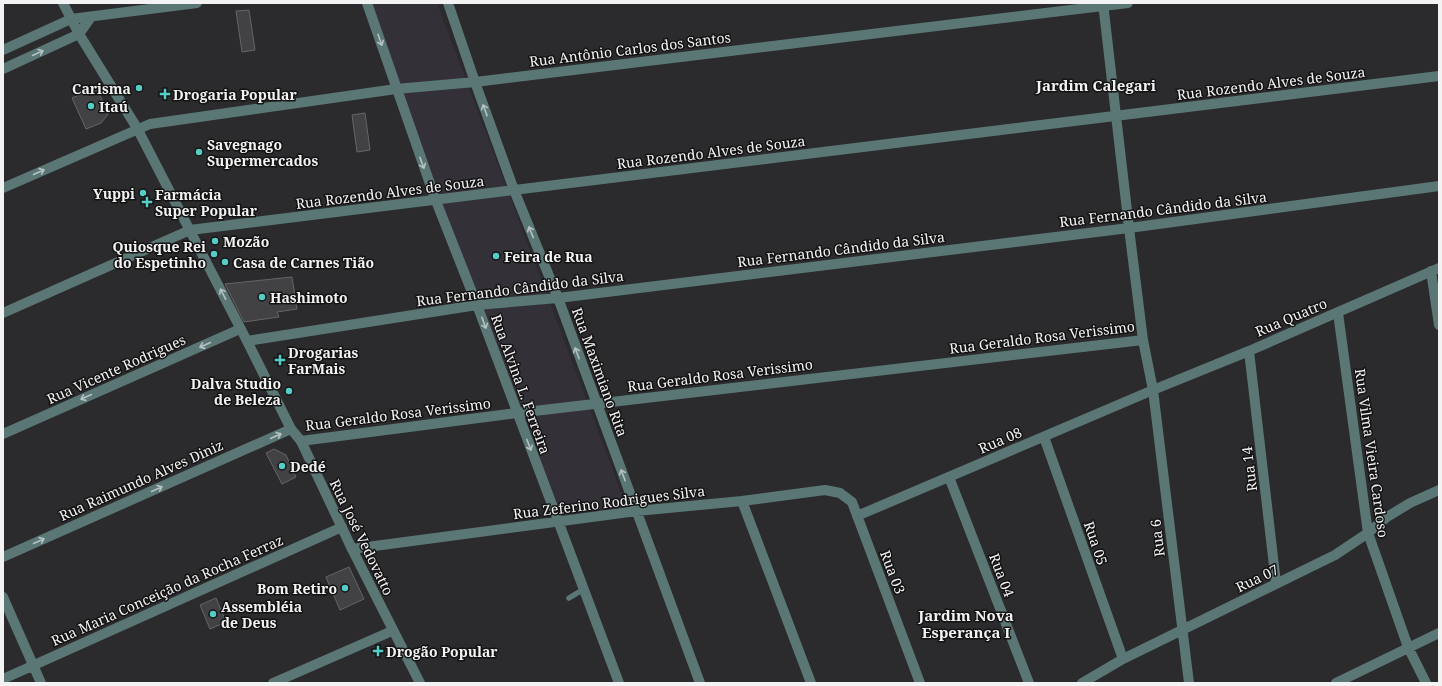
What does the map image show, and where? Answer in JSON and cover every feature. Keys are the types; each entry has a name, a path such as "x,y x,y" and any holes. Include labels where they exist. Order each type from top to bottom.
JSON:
{"street":[{"name":"Rua José Vedovatto","path":"63,3 79,34 137,128 291,429 301,441 392,631 420,683"},
{"path":"3,50 71,19 197,3"},
{"name":"Rua Alvina L. Ferreira","path":"367,3 436,201 477,305 619,683"},
{"name":"Rua Maximiano Rita","path":"448,3 514,190 558,298 700,683"},
{"name":"Rua Antônio Carlos dos Santos","path":"3,188 137,128 150,124 396,89 475,82 1128,3"},
{"name":"Rua 6","path":"1104,5 1143,340 1153,390 1189,683"},
{"path":"3,69 79,34 91,17"},
{"name":"Rua Rozendo Alves de Souza","path":"3,313 190,230 436,201 514,190 1439,76"},
{"name":"Rua Fernando Cândido da Silva","path":"247,341 477,305 558,298 1129,228 1439,186"},
{"path":"1435,270 1439,325"},
{"name":"Rua Quatro","path":"1153,390 1249,351 1435,270"},
{"name":"Rua Vilma Vieira Cardoso","path":"1338,313 1368,533 1408,648 1426,683"},
{"name":"Rua Vicente Rodrigues","path":"3,434 240,329"},
{"name":"Rua Geraldo Rosa Verissimo","path":"301,441 517,413 1143,340"},
{"name":"Rua 14","path":"1249,351 1276,583"},
{"name":"Rua 08","path":"857,516 1153,390"},
{"name":"Rua Raimundo Alves Diniz","path":"3,557 291,429"},
{"name":"Rua 05","path":"1044,437 1123,659"},
{"name":"Rua 04","path":"949,477 1029,683"},
{"name":"Rua Zeferino Rodrigues Silva","path":"352,549 637,511 742,501 825,490 840,493 852,502 857,516"},
{"name":"Rua 07","path":"1082,683 1123,659 1335,555 1368,533 1387,517 1410,503 1439,490"},
{"path":"742,501 811,683"},
{"name":"Rua 03","path":"857,516 920,683"},
{"name":"Rua Maria Conceição da Rocha Ferraz","path":"3,679 342,527"},
{"path":"3,597 41,683"},
{"path":"273,683 392,631"},
{"path":"1336,683 1439,632"}],"lane":[{"path":"569,598 584,589"}],"shaded area":[{"name":"Feira de Rua","path":"367,3 437,3 627,508 557,518"}],"building":[{"path":"249,10 255,50 242,52 236,11"},
{"name":"Itaú","path":"96,88 109,113 101,123 86,129 72,98"},
{"path":"365,113 370,150 357,152 352,115"},
{"name":"Hashimoto","path":"292,277 297,309 277,312 279,317 244,322 225,284"},
{"name":"Dedé","path":"274,449 286,455 296,477 282,484 266,453"},
{"name":"Bom Retiro","path":"349,567 364,599 340,610 326,577"},
{"name":"Assembléia de Deus","path":"216,598 226,622 210,629 200,605"}],"place":[{"name":"Carisma","path":"139,88"},
{"name":"Drogaria Popular","path":"165,94"},
{"name":"Itaú","path":"91,106"},
{"name":"Savegnago Supermercados","path":"199,152"},
{"name":"Yuppi","path":"143,193"},
{"name":"Farmácia Super Popular","path":"147,202"},
{"name":"Mozão","path":"215,241"},
{"name":"Quiosque Rei do Espetinho","path":"214,254"},
{"name":"Feira de Rua","path":"496,256"},
{"name":"Casa de Carnes Tião","path":"225,262"},
{"name":"Hashimoto","path":"262,297"},
{"name":"Drogarias FarMais","path":"280,360"},
{"name":"Dalva Studio de Beleza","path":"289,391"},
{"name":"Dedé","path":"282,466"},
{"name":"Bom Retiro","path":"345,588"},
{"name":"Assembléia de Deus","path":"213,614"},
{"name":"Drogão Popular","path":"378,651"}],"district":[{"name":"Jardim Calegari","path":"1096,85"},
{"name":"Jardim Nova Esperança I","path":"966,624"}]}
